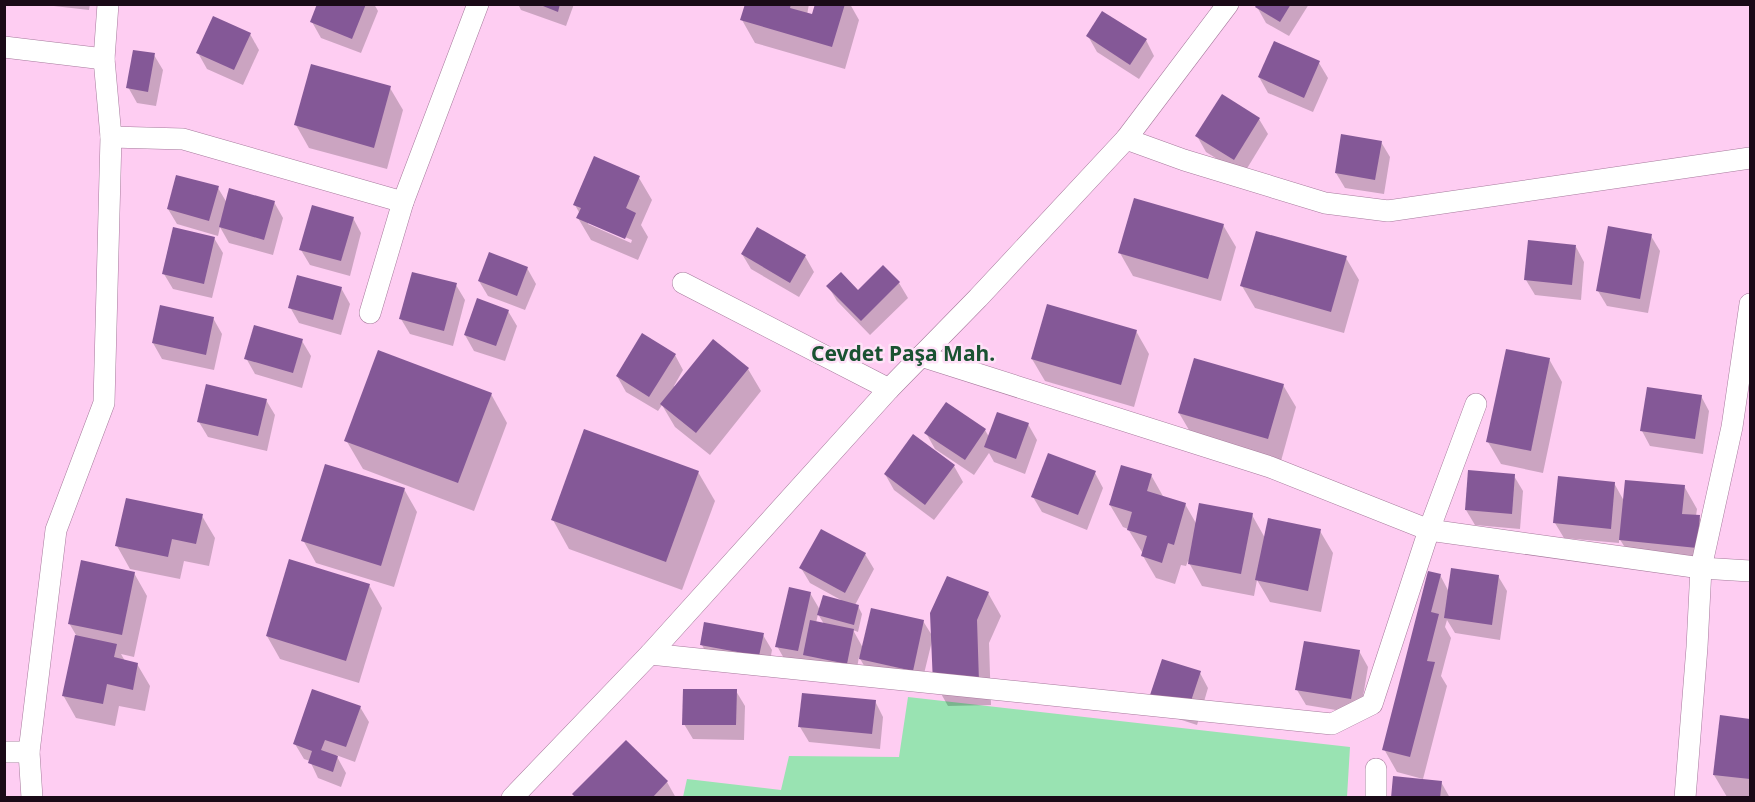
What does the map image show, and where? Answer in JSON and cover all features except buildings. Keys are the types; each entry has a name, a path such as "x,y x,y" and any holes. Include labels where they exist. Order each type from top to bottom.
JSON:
{"street":[{"path":"32,798 30,752 56,530 104,403 111,137 104,59 108,4"},
{"path":"370,313 403,202 478,4"},
{"path":"512,798 650,654 889,389 978,298 1126,139 1228,4"},
{"path":"4,47 104,59"},
{"path":"111,137 183,140 403,202"},
{"path":"1126,139 1184,160 1325,202 1388,211 1750,158"},
{"path":"683,283 889,389"},
{"path":"1685,798 1698,648 1701,568 1732,428 1750,304"},
{"path":"921,356 1270,467 1429,530 1701,568 1750,571"},
{"path":"650,654 1332,724 1372,704 1429,530 1476,404"},
{"path":"4,752 30,752"},
{"path":"1376,769 1376,798"}],"green space":[{"path":"908,697 1350,747 1347,797 683,797 687,779 781,790 789,756 899,757"}],"district":[{"name":"Cevdet Paşa Mah.","path":"903,354"}]}
